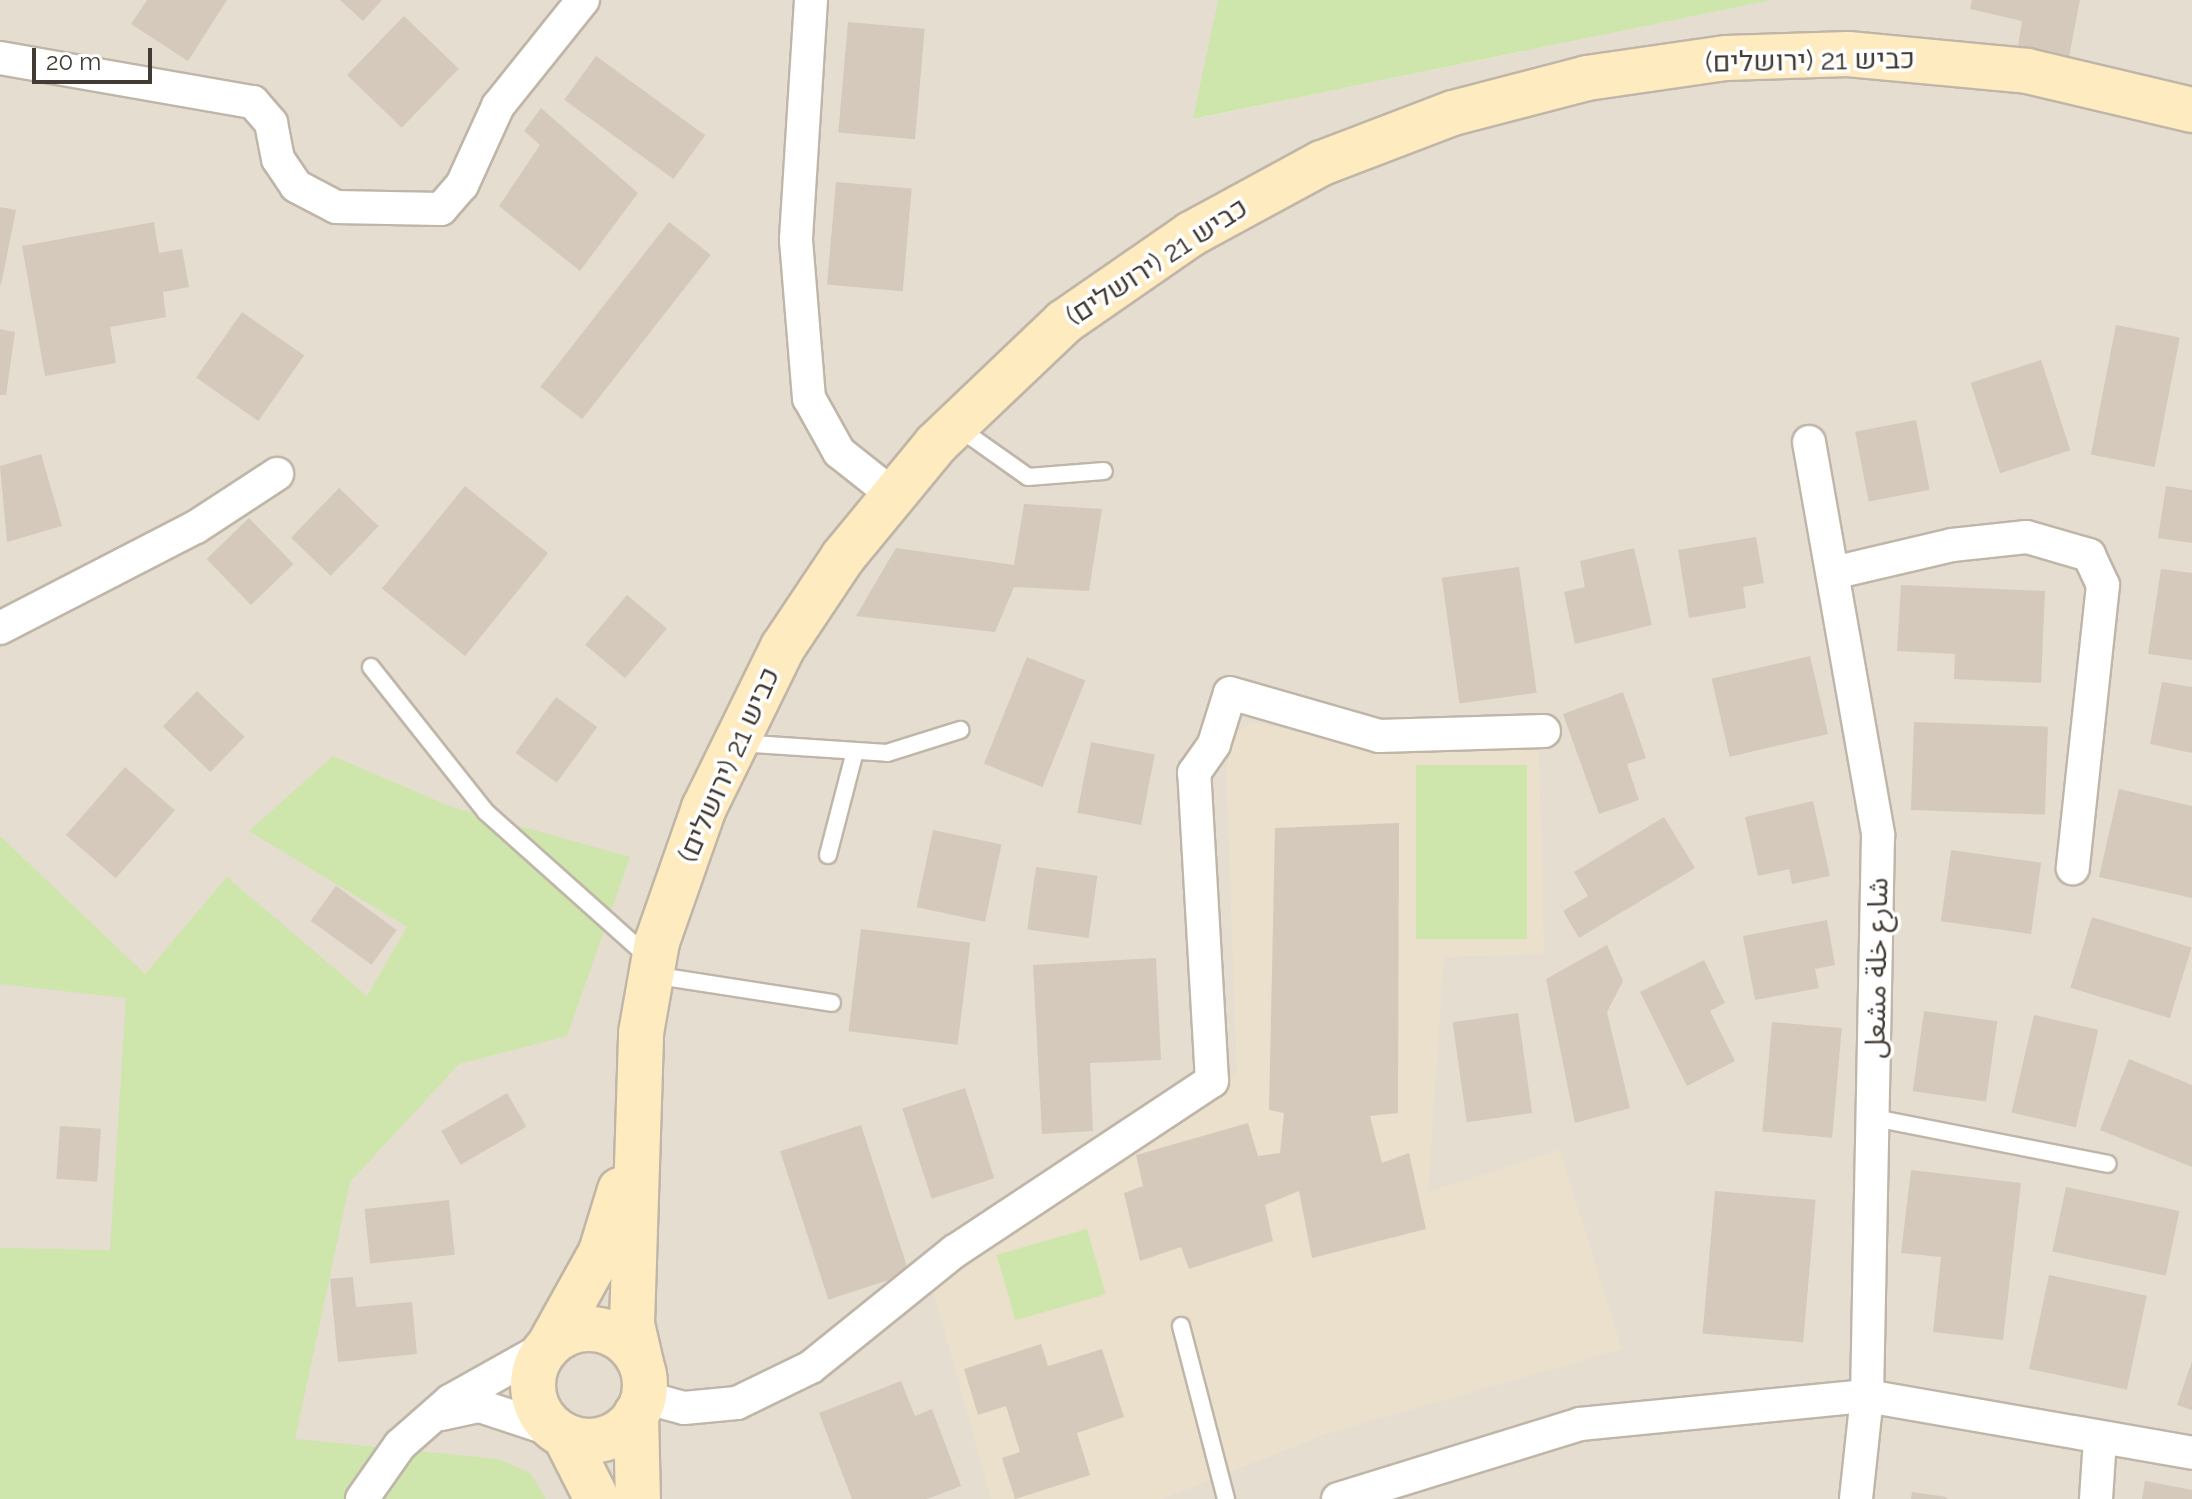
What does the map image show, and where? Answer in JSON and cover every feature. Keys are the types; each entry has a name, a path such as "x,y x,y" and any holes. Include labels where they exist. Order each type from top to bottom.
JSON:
{"main road":[{"name":"כביש 21 (ירושלים)","path":"638,1499 640,1391 632,1324 636,1113 652,968 690,842 734,742 783,647 892,494 954,425 1064,322 1191,234 1322,163 1516,94 1704,60 1848,54 2001,67 2192,110"},
{"name":"כביש 21 (ירושלים)","path":"2146,98 2192,103"},
{"name":"כביש 21 (ירושלים)","path":"550,1344 610,1228 636,1113"},
{"path":"560,1434 605,1440 640,1391 619,1337 597,1328 550,1344 532,1389 597,1499"}],"street":[{"path":"0,58 253,102 271,123 278,159 296,186 336,207 441,209 462,185 498,106 583,0"},
{"path":"811,0 796,240 807,382 826,436 892,494"},
{"name":"شارع خلة مشعل","path":"1809,442 1878,835 1867,1396 1856,1499"},
{"path":"0,628 196,527 277,474"},
{"path":"1833,573 1952,545 2027,537 2089,555 2103,585 2073,868"},
{"path":"640,1391 684,1408 737,1403 811,1367 955,1251 1212,1081 1194,773 1214,744 1230,693 1379,736 1544,731"},
{"path":"362,1499 415,1430 450,1401 550,1344"},
{"path":"1356,1496 1580,1424 1867,1396 2192,1453"},
{"path":"415,1430 448,1411 480,1406 560,1434"},
{"path":"2096,1499 2100,1439"}],"lane":[{"path":"954,425 1028,477 1104,471"},
{"path":"371,667 486,812 652,968 832,1003"},
{"path":"734,742 854,755 918,746 960,730"},
{"path":"828,855 854,755"},
{"path":"1874,1118 2108,1164"},
{"path":"1181,1326 1226,1499"}],"shaded area":[{"path":"0,0 1218,0 1194,119 1772,0 2192,0 2192,1499 0,1499"},
{"path":"1253,722 1384,751 1539,750 1544,954 1444,957 1428,1192 1560,1150 1622,1349 1326,1434 1162,1499 991,1499 932,1286 1237,1075 1226,770 1233,734"}],"green space":[{"path":"1218,0 1772,0 1193,119"},
{"path":"333,756 452,807 630,857 567,1036 459,1064 350,1182 295,1439 498,1459 530,1473 546,1499 0,1499 0,1248 110,1250 126,998 0,984 0,836 145,974 227,877 367,996 407,927 249,831"},
{"path":"1416,765 1527,765 1527,939 1416,939"},
{"path":"1087,1229 1106,1294 1015,1320 997,1255"}],"building":[{"path":"147,0 227,0 188,61 131,24"},
{"path":"340,0 382,0 363,21"},
{"path":"1972,0 2080,0 2069,57 2018,46 2022,21 1970,9"},
{"path":"404,16 459,69 402,128 347,75"},
{"path":"848,22 925,29 915,139 838,133"},
{"path":"596,56 705,135 673,179 564,100"},
{"path":"541,108 638,193 580,271 499,206 540,145 524,131"},
{"path":"836,182 912,189 903,291 827,285"},
{"path":"0,207 16,210 1,285 0,284"},
{"path":"154,222 159,253 182,249 189,287 163,292 166,317 110,327 116,363 45,376 22,246"},
{"path":"669,222 711,255 582,419 540,387"},
{"path":"242,312 304,356 258,421 196,378"},
{"path":"2116,325 2180,337 2155,467 2091,455"},
{"path":"0,329 15,332 6,395 0,395"},
{"path":"2041,360 2070,450 2000,473 1971,383"},
{"path":"1916,420 1930,490 1869,502 1855,432"},
{"path":"41,454 62,526 7,542 0,466"},
{"path":"465,486 548,553 465,656 382,589"},
{"path":"2166,486 2192,490 2192,543 2158,538"},
{"path":"339,488 379,526 331,576 291,538"},
{"path":"1024,504 1102,509 1089,591 1014,587 995,632 856,616 896,548 1014,565"},
{"path":"249,518 293,564 251,605 207,559"},
{"path":"1756,537 1764,583 1743,587 1746,608 1689,618 1678,550"},
{"path":"1634,548 1652,625 1575,644 1564,592 1585,587 1580,561"},
{"path":"1519,567 1537,693 1459,704 1442,578"},
{"path":"2161,569 2192,573 2192,660 2148,654"},
{"path":"1901,585 2045,591 2041,683 1954,679 1955,654 1897,651"},
{"path":"627,595 667,628 625,678 585,645"},
{"path":"1810,656 1828,734 1730,757 1712,679"},
{"path":"1027,657 1085,681 1042,787 984,764"},
{"path":"2162,682 2192,687 2192,753 2150,744"},
{"path":"197,691 244,737 210,772 163,726"},
{"path":"1623,692 1646,758 1627,764 1639,800 1599,814 1563,714"},
{"path":"556,697 597,727 557,783 515,753"},
{"path":"1914,722 2048,727 2045,815 1911,810"},
{"path":"1091,742 1155,754 1141,825 1077,813"},
{"path":"125,767 175,810 116,878 66,835"},
{"path":"2119,789 2192,806 2192,898 2099,877"},
{"path":"1813,801 1830,876 1792,884 1789,869 1758,876 1745,817"},
{"path":"1664,817 1695,868 1579,938 1563,911 1588,896 1574,872"},
{"path":"1399,823 1398,1113 1370,1116 1382,1163 1409,1153 1426,1229 1312,1258 1299,1191 1265,1205 1273,1241 1189,1269 1181,1247 1140,1261 1124,1193 1143,1186 1136,1155 1248,1123 1258,1156 1280,1153 1284,1113 1269,1110 1275,828"},
{"path":"933,830 1001,845 985,922 917,907"},
{"path":"1951,850 2041,863 2031,934 1941,921"},
{"path":"1036,867 1097,876 1089,938 1027,929"},
{"path":"336,886 397,930 371,965 311,921"},
{"path":"2092,917 2191,947 2170,1018 2070,988"},
{"path":"1827,920 1835,965 1815,969 1819,988 1755,1000 1743,936"},
{"path":"861,929 970,942 958,1045 848,1031"},
{"path":"1607,945 1623,981 1607,1012 1630,1108 1575,1123 1546,979"},
{"path":"1156,958 1161,1060 1090,1063 1093,1131 1042,1134 1033,965"},
{"path":"1704,960 1725,1003 1710,1011 1735,1061 1687,1086 1640,992"},
{"path":"1924,1011 1997,1021 1986,1102 1913,1091"},
{"path":"1518,1013 1532,1113 1467,1122 1453,1022"},
{"path":"2034,1015 2098,1030 2076,1127 2012,1112"},
{"path":"1772,1022 1842,1028 1832,1138 1762,1132"},
{"path":"2129,1059 2192,1085 2192,1167 2100,1130"},
{"path":"965,1088 994,1178 932,1199 902,1108"},
{"path":"507,1093 526,1127 461,1165 441,1131"},
{"path":"861,1125 909,1273 828,1300 780,1151"},
{"path":"60,1126 101,1129 97,1182 56,1179"},
{"path":"1911,1170 2021,1183 2003,1340 1933,1332 1941,1257 1901,1253"},
{"path":"2066,1187 2179,1211 2166,1276 2052,1252"},
{"path":"1715,1191 1816,1200 1803,1342 1703,1333"},
{"path":"449,1200 455,1255 370,1264 364,1209"},
{"path":"2049,1275 2147,1296 2127,1390 2029,1369"},
{"path":"353,1277 356,1307 412,1302 417,1354 338,1362 330,1279"},
{"path":"1041,1344 1048,1366 1102,1349 1124,1417 1077,1433 1090,1475 1015,1499 1002,1458 1020,1452 1006,1406 978,1415 964,1369"},
{"path":"2192,1361 2192,1410 2177,1405"},
{"path":"901,1381 915,1416 932,1409 961,1486 927,1499 852,1499 819,1413"},
{"path":"2145,1481 2192,1490 2192,1499 2142,1499"},
{"path":"1912,1492 1947,1497 1911,1499"}]}
